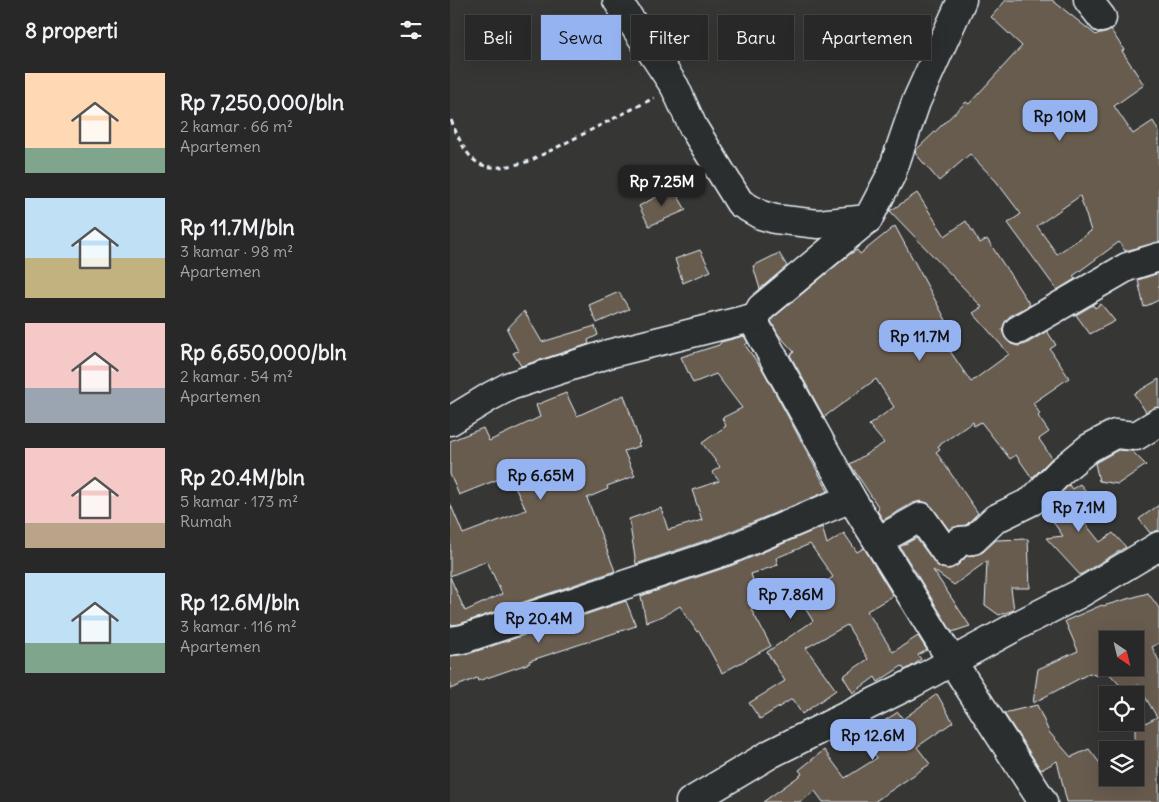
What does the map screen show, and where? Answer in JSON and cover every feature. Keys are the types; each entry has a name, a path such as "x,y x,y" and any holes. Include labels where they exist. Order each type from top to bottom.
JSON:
{"street":[{"path":"617,0 675,87 693,128 740,203 761,215 775,219 818,224 868,219"},
{"path":"962,0 916,102 891,175 868,219 761,308 756,317 755,324 851,498 952,661 1043,802"},
{"path":"1018,330 1127,267 1159,256"},
{"path":"450,421 510,386 608,354 756,317"},
{"path":"878,541 921,517 947,554 960,541 973,540 995,519 1032,502 1061,471 1089,448 1115,434 1136,436 1159,422"},
{"path":"450,641 463,639 728,550 851,498"},
{"path":"690,802 772,753 911,684 1079,594 1159,546"}],"path":[{"path":"451,120 460,142 468,155 479,164 493,168 511,166 530,161 675,87"}],"building":[{"path":"1006,0 1052,0 1096,35 1111,30 1144,85 1114,106 1133,134 1153,121 1159,132 1159,242 1125,251 1119,242 1073,276 1075,279 1057,290 1008,223 1021,214 996,181 970,154 939,181 915,153 966,102 969,104 1022,46 991,17","holes":["1080,196 1091,231 1057,254 1037,226"]},
{"path":"673,188 686,210 649,226 639,206"},
{"path":"917,193 945,236 966,221 980,243 987,239 1030,305 1010,316 1005,322 1002,330 1005,338 1011,344 1018,346 1026,344 1047,331 1056,345 1050,349 1069,378 1033,403 1040,414 1038,416 1049,432 1039,439 1052,458 1032,478 1016,455 1010,459 981,422 974,426 973,422 938,446 940,449 936,452 978,513 966,525 949,530 933,508 928,503 921,501 913,503 883,520 877,510 879,508 850,464 884,443 869,425 894,407 876,379 824,417 790,355 794,352 778,334 771,321 850,254 857,250 860,254 895,226 947,322 935,329 971,382 1009,354 973,313 982,307 890,211"},
{"path":"700,250 711,271 683,283 675,259"},
{"path":"779,253 787,266 760,289 753,266"},
{"path":"1159,273 1159,300 1144,307 1138,280"},
{"path":"619,292 629,309 597,323 589,305"},
{"path":"1101,304 1115,321 1090,334 1076,315 1093,305 1095,308"},
{"path":"524,311 542,342 595,326 598,335 588,340 589,344 521,366 513,353 518,351 507,329"},
{"path":"744,336 748,343 745,345 764,372 828,491 722,535 636,564 629,519 661,508 668,530 702,520 692,490 719,481 712,472 720,467 702,443 726,426 722,418 742,408 716,374 693,383 681,357 719,345 721,342"},
{"path":"1159,379 1159,406 1146,412 1134,394"},
{"path":"566,393 577,416 624,395 640,443 638,444 640,446 624,451 635,476 607,486 608,489 587,498 615,571 459,624 450,625 450,577 465,611 502,594 487,561 450,576 450,503 463,534 526,510 509,475 459,495 450,474 450,441 483,428 489,441 540,417 536,405"},
{"path":"1118,450 1132,451 1146,465 1118,484 1099,481 1095,463"},
{"path":"1080,484 1092,498 1075,511 1100,542 1113,533 1126,547 1080,575 1046,538 1063,536 1045,510 1069,485 1072,489"},
{"path":"1159,505 1159,530 1150,533 1139,519"},
{"path":"822,527 827,544 844,533 857,552 864,548 893,596 867,611 893,652 918,636 927,650 918,655 921,659 905,670 902,666 878,682 875,677 853,693 843,676 868,659 847,625 806,648 836,690 802,714 792,699 760,719 749,703 785,681 767,652 813,621 800,600 833,577 810,544 776,558 778,565 751,574 761,605 751,609 771,646 722,673 699,631 697,632 680,606 663,616 646,622 641,596 733,565"},
{"path":"916,538 935,563 941,568 950,569 958,565 967,556 983,552 996,540 1028,539 1030,588 1011,588 1014,610 999,615 985,605 987,561 954,585 933,570 970,626 952,632 900,547"},
{"path":"1148,593 1159,608 1159,643 1152,647 1159,661 1159,802 1067,802 1057,761 1041,770 1004,713 1037,705 1049,732 1071,757 1089,749 1099,762 1099,786 1144,786 1144,741 1135,741 1135,731 1144,731 1144,724 1157,717 1144,695 1144,686 1121,686 1111,676 1144,676 1144,631 1099,631 1099,674 1097,676 1090,673 1033,703 1038,669 1078,651 1065,621 1102,605"},
{"path":"626,601 636,626 529,661 530,663 478,681 477,678 450,689 450,656 468,654"},
{"path":"937,694 953,722 917,747 930,764 874,802 823,802 815,791 800,802 763,802 802,774 799,770 824,750 845,778 877,758 863,733 880,721 881,723 898,712 903,719"}]}
